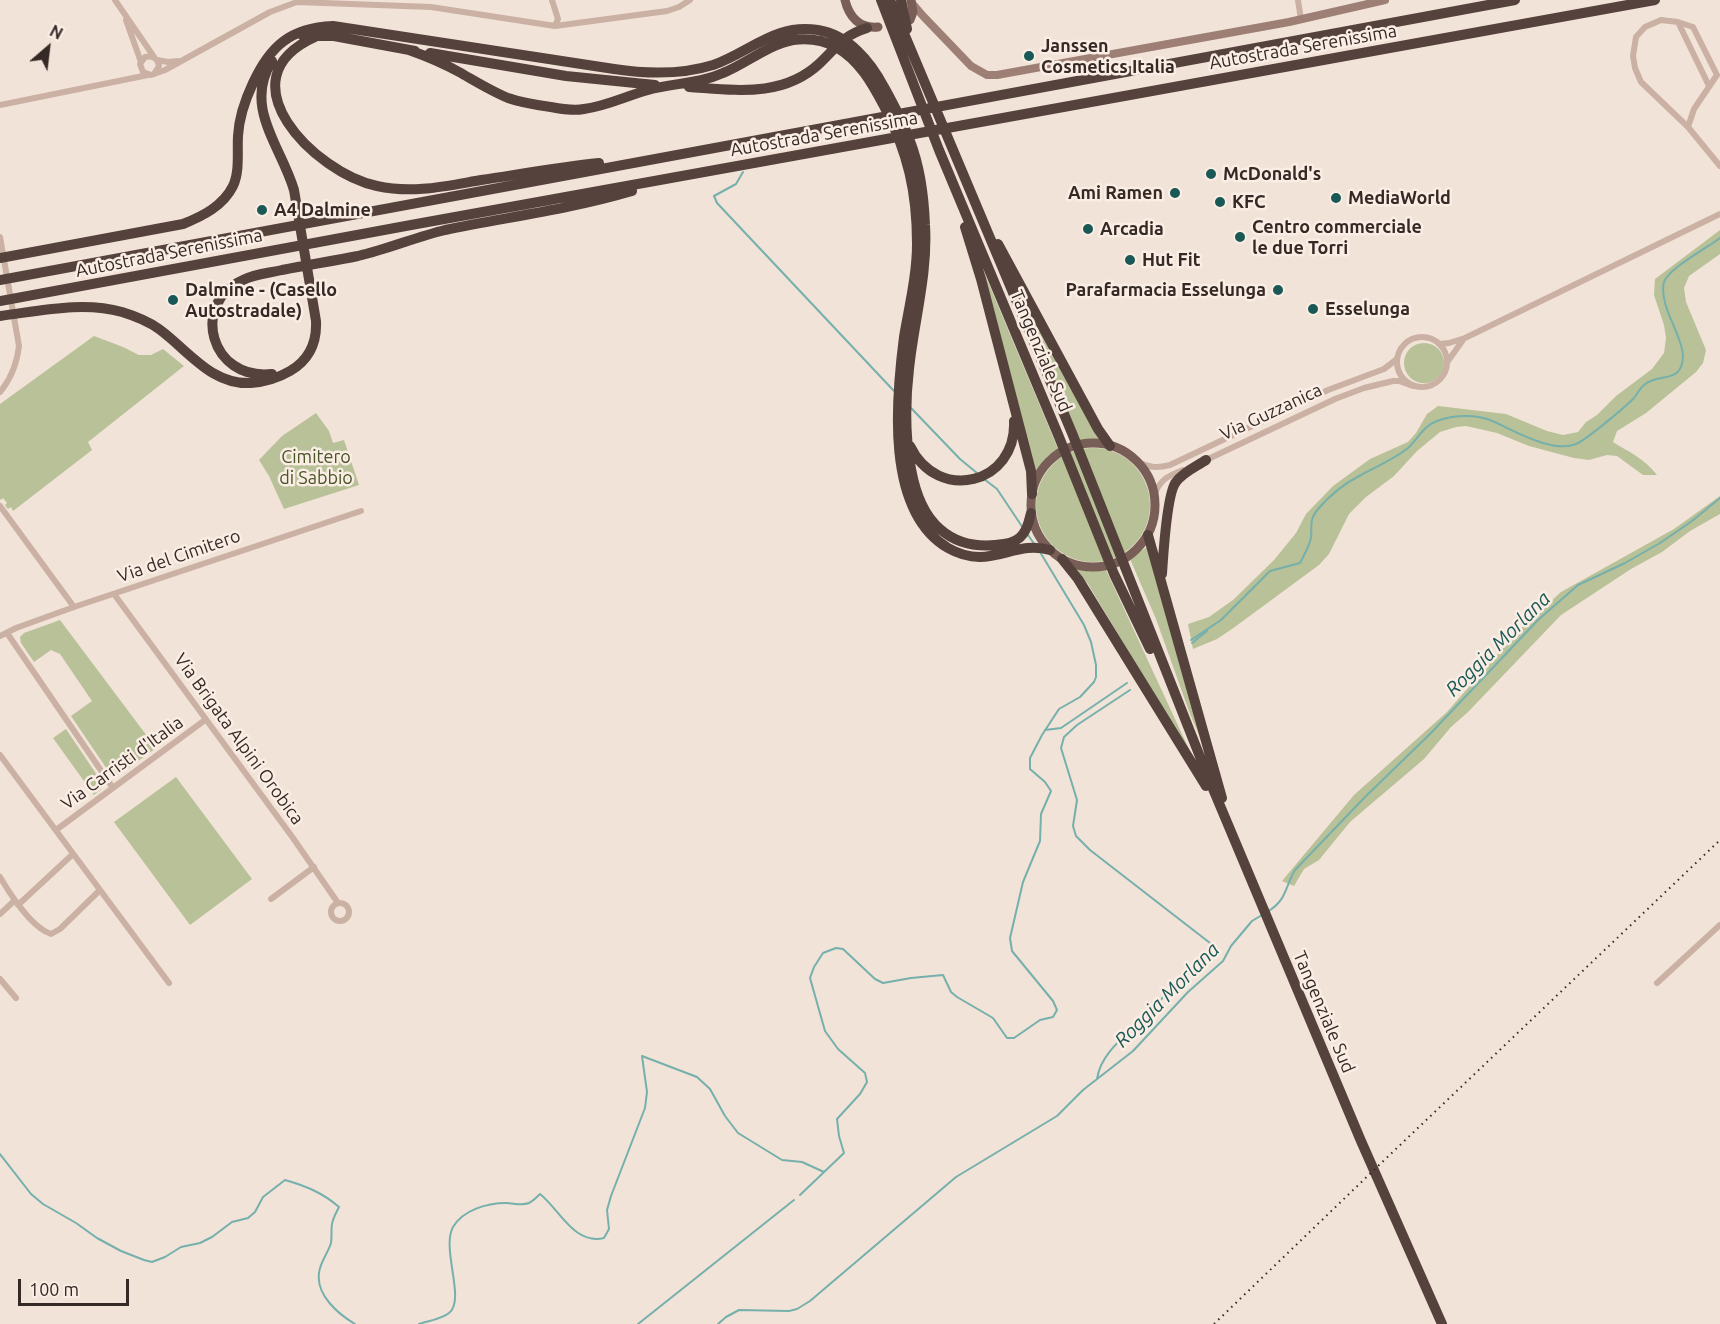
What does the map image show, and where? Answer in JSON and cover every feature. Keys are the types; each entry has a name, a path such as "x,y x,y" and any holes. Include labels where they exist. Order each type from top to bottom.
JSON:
{"highway":[{"name":"Tangenziale Sud","path":"881,0 921,91 951,148 1072,433 1181,711 1257,895 1361,1141 1443,1324"},
{"name":"Tangenziale Sud","path":"890,0 921,75 921,91 939,150 1114,574 1181,711"},
{"name":"Autostrada Serenissima","path":"0,280 1515,0"},
{"name":"Autostrada Serenissima","path":"0,302 1655,0"},
{"path":"908,1 911,45 921,75"},
{"path":"0,258 183,224 214,209 227,195 234,182 240,116 251,88 268,56 291,36 318,27 333,26 614,69 654,73 704,67 727,59 759,41 798,29 816,35 857,57 879,78 885,98 902,122 922,195 925,226 924,268 909,370 906,438 913,481 920,502 931,520 950,536 975,545 988,546 1009,543 1018,539 1023,534 1031,513"},
{"path":"282,48 300,37 334,36 572,77 623,83 761,91 777,88 807,74 847,37 873,28"},
{"path":"318,35 298,45 284,61 275,85 277,101 289,125 308,148 333,168 360,182 393,189 421,190 567,166 653,159"},
{"path":"409,50 445,64 506,97 528,104 577,110 610,103 649,90 695,82 723,74 775,45 816,35"},
{"path":"0,316 78,307 108,309 152,324 203,367 226,380 239,383 261,382 295,368 311,349 316,332 316,321 294,190 269,132 261,94 266,72 291,36"},
{"path":"910,156 917,246 899,381 899,438 902,468 908,493 916,514 927,531 948,548 960,553 986,558 1024,549 1050,550"},
{"path":"295,368 273,374 251,374 231,365 222,354 213,336 214,317 222,296 234,284 259,275 375,252 443,231 592,202 686,175"},
{"path":"968,188 1098,429 1110,446"},
{"path":"960,200 963,221 981,279 1031,471 1032,494"},
{"path":"906,438 914,454 925,468 940,477 957,481 975,479 992,471 1004,458 1012,442 1013,404"},
{"path":"1161,584 1163,549 1174,483 1206,460"},
{"path":"1148,535 1222,795 1222,810"},
{"path":"1062,559 1078,579 1222,810"}],"main road":[{"path":"845,0 851,16 858,23 873,28"},
{"path":"908,1 913,12 910,20"},
{"path":"1079,445 1110,446 1138,462 1146,472 1154,496 1153,522 1143,543 1128,557 1110,565 1090,567 1062,559 1041,539 1031,513 1032,494 1045,466 1060,453 1079,445"}],"street":[{"path":"552,0 558,19 555,26"},
{"path":"0,105 151,74 185,60 270,12 296,1 425,7 555,26 667,11 690,0"},
{"path":"1298,0 1301,20"},
{"path":"908,1 971,66 987,75 998,75 1301,20 1385,0"},
{"path":"117,3 156,59 159,66 151,74"},
{"path":"117,3 133,37 143,72 151,74"},
{"path":"910,20 919,19 929,22"},
{"path":"1688,127 1694,109 1718,75 1693,27 1661,20 1645,27 1636,37 1633,56 1635,68 1641,82 1688,127 1720,166"},
{"path":"1678,22 1709,86"},
{"path":"122,81 132,74 148,56 168,62 185,60"},
{"name":"Via Guzzanica","path":"1138,462 1147,467 1158,468 1170,465 1328,390 1384,369 1397,359 1401,349 1413,339 1427,337 1440,344 1465,338 1720,214"},
{"path":"0,238 19,340 16,364 0,392"},
{"name":"Via Guzzanica","path":"1154,496 1158,486 1168,476 1335,399 1364,388 1393,381 1421,388 1430,387 1443,377 1448,362 1465,338"},
{"path":"1440,344 1448,362"},
{"path":"1397,359 1400,375 1413,386"},
{"path":"0,506 74,607"},
{"name":"Via del Cimitero","path":"0,636 74,607 361,511"},
{"name":"Via Brigata Alpini Orobica","path":"114,594 338,903"},
{"path":"7,633 113,788"},
{"name":"Via Carristi d'Italia","path":"56,830 206,720"},
{"path":"0,755 169,983"},
{"path":"0,914 74,854"},
{"path":"271,899 314,867"},
{"path":"0,876 16,903 42,930 49,933 60,929 100,890"},
{"path":"1657,983 1720,925"},
{"path":"0,979 16,998"}],"green space":[{"path":"1720,230 1720,254 1689,276 1684,288 1686,302 1706,350 1703,363 1696,372 1646,413 1617,431 1613,442 1642,460 1657,475 1643,475 1617,456 1607,455 1589,460 1574,458 1529,446 1497,433 1466,426 1440,432 1417,451 1394,476 1366,497 1349,514 1329,554 1319,565 1217,639 1193,649 1188,624 1209,617 1233,600 1274,560 1296,533 1306,514 1333,486 1370,459 1408,442 1427,414 1438,406 1506,414 1563,435 1578,432 1616,396 1652,369 1664,353 1666,338 1654,295 1655,279"},
{"path":"989,233 1105,442 1080,443"},
{"path":"981,265 1058,449 1047,457 1034,478"},
{"path":"94,336 139,355 151,355 163,349 184,366 88,442 92,450 13,511 11,507 8,509 3,498 0,499 0,404"},
{"path":"1424,343 1438,349 1444,363 1438,377 1424,383 1410,377 1404,363 1410,349"},
{"name":"Cimitero di Sabbio","path":"316,413 329,431 333,443 344,440 359,485 284,509 259,460 282,436"},
{"path":"1093,448 1115,452 1134,464 1146,483 1150,505 1146,527 1134,546 1115,558 1093,562 1071,558 1052,546 1040,527 1036,505 1040,483 1052,464 1071,452"},
{"path":"1720,496 1720,514 1561,615 1451,727 1424,759 1350,822 1319,860 1304,869 1294,886 1282,881 1354,795 1447,712 1516,633 1561,592 1674,529"},
{"path":"1148,546 1206,751 1190,714 1156,619 1130,559"},
{"path":"1069,564 1087,569 1106,570 1194,760 1088,584"},
{"path":"60,620 156,748 119,775 109,772 71,716 92,701 60,654 51,650 34,662 21,643 20,637 24,633"},
{"path":"66,729 101,781 101,789 94,795 53,738"},
{"path":"176,777 252,879 190,925 114,822"}],"waterway":[{"path":"743,172 736,184 714,196 717,203 894,391"},
{"path":"1191,640 1221,620 1270,571 1300,563 1310,541 1313,516 1318,509 1349,482 1402,452 1432,423 1456,416 1477,417 1490,420 1544,443 1555,446 1576,444 1614,416 1633,399 1644,385 1679,371 1682,365 1682,348 1664,300 1664,282 1680,265 1720,238"},
{"path":"911,408 960,459 977,473"},
{"path":"984,479 997,489 1023,528"},
{"name":"Roggia Morlana","path":"1267,912 1282,898 1295,870 1430,734 1538,620 1578,585 1625,563 1660,543 1720,498"},
{"path":"1028,535 1035,545"},
{"path":"800,1195 844,1153 837,1119 860,1094 867,1082 865,1073 838,1049 825,1031 810,978 823,953 836,948 843,949 875,979 883,983 943,975 951,992 993,1018 1007,1038 1014,1038 1040,1020 1053,1017 1057,1010 1053,1001 1012,951 1010,938 1023,882 1040,841 1041,814 1051,791 1045,782 1030,769 1030,758 1059,709 1080,697 1094,682 1096,665 1091,642 1084,625 1040,552"},
{"path":"1192,643 1207,631"},
{"path":"1045,730 1061,728 1127,683"},
{"path":"1097,1079 1099,1069 1115,1045 1200,962 1212,947 1210,943 1090,850 1076,836 1073,826 1077,800 1061,748 1064,737 1077,725 1130,690"},
{"name":"Roggia Morlana","path":"718,1324 739,1310 789,1311 797,1309 810,1301 956,1177 1057,1116 1083,1090 1133,1051 1188,992 1223,961 1231,946 1252,921 1262,915"},
{"path":"419,1324 443,1317 454,1306 455,1286 450,1236 457,1221 469,1212 499,1203 526,1204 540,1194 576,1231 593,1239 604,1238 609,1229 607,1210 611,1196 645,1108 647,1092 642,1056 697,1077 710,1089 725,1116 738,1133 782,1160 802,1162 824,1172"},
{"path":"0,1154 31,1194 43,1204 121,1251 152,1262 181,1247 200,1243 232,1222 248,1218 255,1212 263,1197 285,1180 314,1190 339,1207 332,1222 331,1243 320,1269 321,1289 335,1309 355,1324"},
{"path":"638,1324 794,1200"}],"railway":[{"path":"1214,1324 1720,840"}],"place":[{"name":"Janssen Cosmetics Italia","path":"1029,56"},
{"name":"McDonald's","path":"1211,174"},
{"name":"Ami Ramen","path":"1175,193"},
{"name":"MediaWorld","path":"1336,198"},
{"name":"KFC","path":"1220,202"},
{"name":"A4 Dalmine","path":"262,210"},
{"name":"Arcadia","path":"1088,229"},
{"name":"Centro commerciale le due Torri","path":"1240,237"},
{"name":"Hut Fit","path":"1130,260"},
{"name":"Parafarmacia Esselunga","path":"1278,290"},
{"name":"Dalmine - (Casello Autostradale)","path":"173,300"},
{"name":"Esselunga","path":"1313,309"}]}
